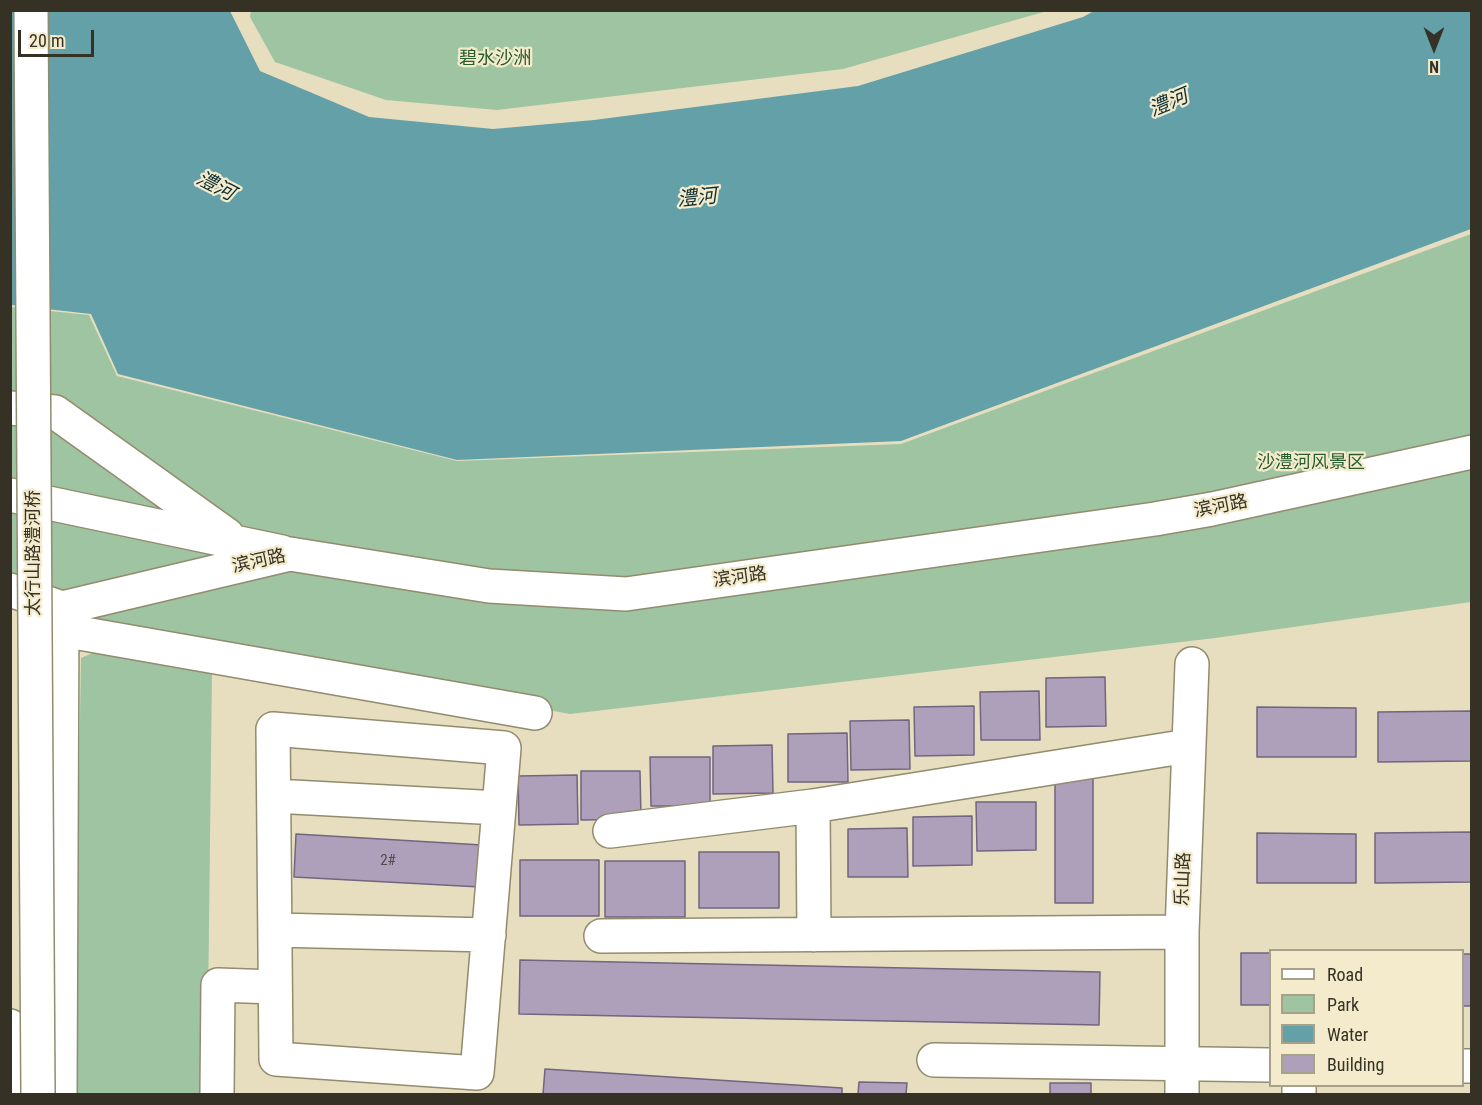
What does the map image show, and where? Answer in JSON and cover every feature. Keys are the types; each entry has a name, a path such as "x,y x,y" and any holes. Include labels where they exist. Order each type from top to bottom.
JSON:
{"street":[{"name":"太行山路澧河桥","path":"31,10 22,497 38,1095"},
{"path":"10,408 55,412 238,543"},
{"name":"滨河路","path":"62,619 290,554 489,586 626,594 1155,519 1212,509 1472,452"},
{"path":"22,497 290,554"},
{"path":"10,590 62,619 535,713"},
{"path":"60,1095 62,619"},
{"name":"乐山路","path":"1182,1079 1182,932 1191,664"},
{"path":"273,729 504,748 499,808 477,1073 276,1059 273,729"},
{"path":"610,831 813,806 1188,746"},
{"path":"274,796 499,808"},
{"path":"813,806 814,935"},
{"path":"276,930 489,935"},
{"path":"601,936 1182,932"},
{"path":"217,1095 218,985 276,987"},
{"path":"10,1026 11,1095"},
{"path":"934,1060 1182,1079 1269,1065"}],"green space":[{"name":"碧水沙洲","path":"251,10 1047,11 843,69 497,110 386,100 275,62 250,17"},
{"name":"沙澧河风景区","path":"1471,234 1471,602 1215,638 570,714 97,628 48,586 11,574 11,307 89,315 117,376 457,461 901,444"},
{"path":"104,648 212,671 207,1094 74,1094 81,658"}],"water":[{"name":"澧河","path":"11,11 230,11 260,71 369,117 493,129 594,120 858,86 1083,17 1094,11 1471,11 1471,229 901,441 457,460 118,374 91,314 11,305"}],"building":[{"path":"1105,677 1106,726 1046,727 1046,678"},
{"path":"1039,691 1040,740 981,740 980,692"},
{"path":"974,706 974,755 915,756 914,707"},
{"path":"1257,707 1356,708 1356,757 1257,757"},
{"path":"1472,711 1472,761 1378,762 1378,712"},
{"path":"909,720 910,769 851,770 850,721"},
{"path":"847,733 848,782 788,782 788,734"},
{"path":"772,745 773,793 713,794 713,746"},
{"path":"650,757 710,757 710,806 651,806"},
{"path":"581,771 640,771 641,819 581,820"},
{"path":"577,775 578,824 519,825 518,776"},
{"path":"1055,775 1093,775 1093,903 1055,903"},
{"path":"976,802 1036,802 1036,850 977,851"},
{"path":"972,816 972,865 913,866 913,817"},
{"path":"907,828 908,877 848,877 848,829"},
{"path":"1472,832 1472,882 1375,883 1375,833"},
{"path":"1257,833 1356,834 1356,883 1257,883"},
{"path":"296,834 482,845 480,887 294,877"},
{"path":"699,852 779,852 779,908 699,908"},
{"path":"520,860 599,860 599,916 520,916"},
{"path":"605,861 685,861 685,917 605,917"},
{"path":"1241,953 1269,953 1269,1005 1241,1005"},
{"path":"1464,954 1472,954 1472,1006 1464,1006"},
{"path":"520,960 1100,972 1099,1025 519,1014"},
{"path":"545,1069 842,1088 842,1094 543,1094"},
{"path":"859,1082 907,1083 906,1094 858,1094"},
{"path":"1050,1083 1091,1083 1091,1094 1050,1094"}]}
